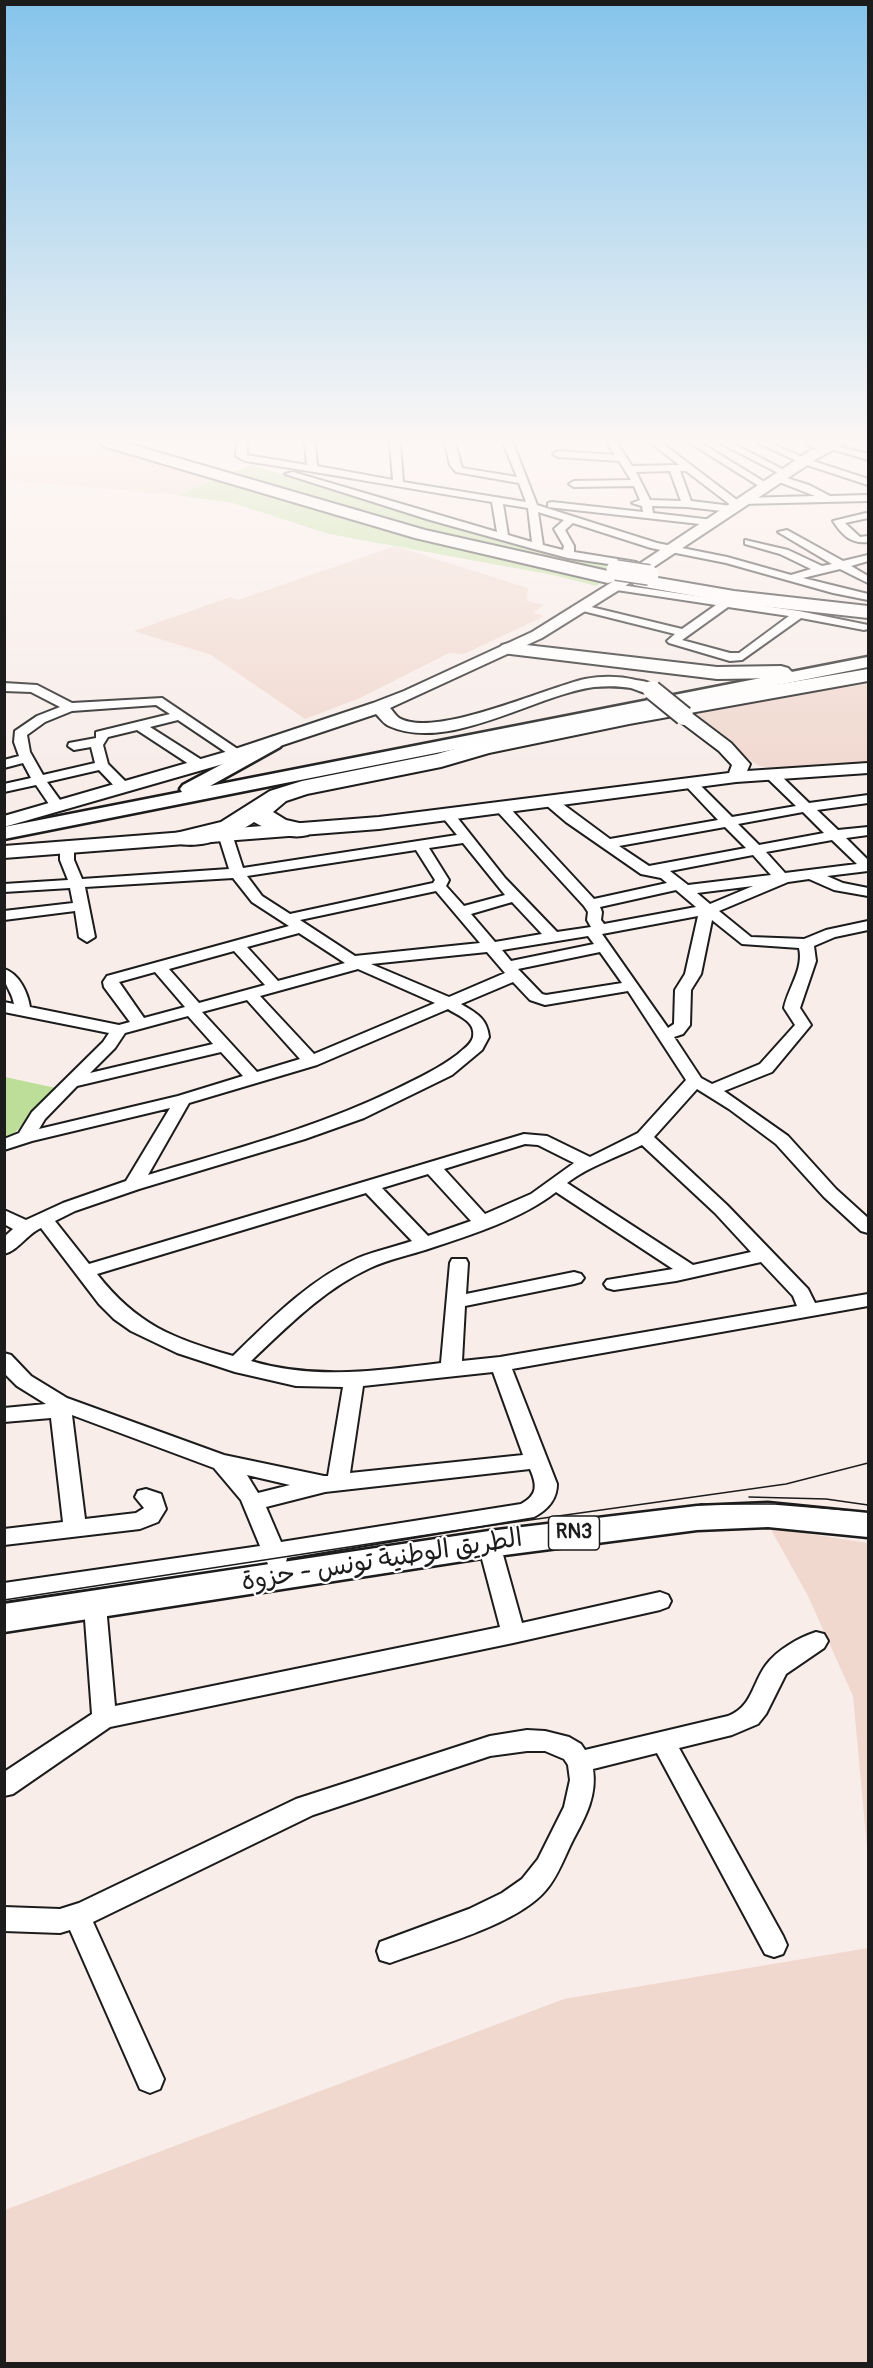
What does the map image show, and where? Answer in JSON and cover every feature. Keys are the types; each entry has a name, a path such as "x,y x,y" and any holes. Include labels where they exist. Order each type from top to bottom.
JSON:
{"highway":[{"path":"506,554 613,578 645,574 741,589 868,603"},
{"path":"528,554 613,578"},
{"path":"645,574 734,597 866,620"},
{"path":"537,635 534,643 536,646 550,654"},
{"path":"510,649 682,670 740,674 798,670 868,661"},
{"path":"185,838 216,833 230,827 278,796 302,788 441,760 485,747 768,691 868,675"},
{"path":"265,803 261,812 262,817 279,826 299,830"}],"main road":[{"path":"645,574 665,554"},
{"path":"4,822 238,754 381,706 410,703 583,608 613,578"},
{"path":"4,833 868,661"},
{"path":"381,706 386,718 394,722 420,727 460,724 587,683 624,682 652,690 725,747 742,767 735,778"},
{"path":"410,703 431,720 485,717"},
{"path":"689,721 712,747 716,762 735,778"},
{"path":"105,813 180,793 204,783 273,743"},
{"path":"4,841 485,747"},
{"path":"736,758 753,768 777,774"},
{"path":"694,783 712,772 716,762"},
{"path":"4,852 299,830 551,802 735,778 868,768"},
{"name":"الطريق الوطنية تونس - حزوة","path":"4,1618 95,1606 277,1563 489,1544 743,1515 868,1526"}],"street":[{"path":"562,554 571,554"},
{"path":"609,554 645,574"},
{"path":"691,554 758,567 816,585 868,597"},
{"path":"758,567 781,554"},
{"path":"787,554 821,570"},
{"path":"821,554 865,576"},
{"path":"793,577 868,558"},
{"path":"816,585 865,576"},
{"path":"613,578 725,604 866,620"},
{"path":"725,604 673,641 736,657 745,654 799,614"},
{"path":"583,608 683,633"},
{"path":"4,687 33,688 70,706"},
{"path":"58,807 28,758 20,741 20,734 41,719 70,706 155,700 238,754"},
{"path":"74,746 96,735 141,727 179,716"},
{"path":"141,727 200,765"},
{"path":"96,735 102,765 124,788"},
{"path":"4,764 28,758"},
{"path":"4,788 102,765"},
{"path":"777,774 806,808 868,867"},
{"path":"694,783 782,879"},
{"path":"608,844 862,800 868,813"},
{"path":"551,802 646,871 665,874 747,940 806,944 831,933 868,926"},
{"path":"501,807 591,904 595,912 596,931 603,947 632,986 695,1081 735,1105 782,1140 830,1193 868,1227"},
{"path":"447,814 515,897 553,937"},
{"path":"646,871 835,835 868,831"},
{"path":"4,1248 25,1228 43,1218 133,1185 329,1126 416,1088 446,1071 476,1047 481,1036 480,1025 474,1017 356,962 257,899 237,873 225,834"},
{"path":"4,888 237,873 467,838"},
{"path":"140,1024 112,987 111,981 238,946 293,923 439,886 442,880 421,846"},
{"path":"67,847 67,860 77,885 87,937"},
{"path":"591,904 683,887 782,879 868,867"},
{"path":"812,875 839,887 868,892"},
{"path":"4,1007 119,1030 356,962 490,947 596,931 707,910 782,879"},
{"path":"439,886 536,997 545,1000 632,986"},
{"path":"461,912 515,897"},
{"path":"4,916 81,906"},
{"path":"664,1034 677,1031 682,1025 683,990 693,974 707,910"},
{"path":"711,1091 765,1068 803,1025 792,1008 796,992 809,963 806,944"},
{"path":"238,946 275,987"},
{"path":"4,1145 26,1137 183,1100 311,1060 448,1003 512,970 603,947"},
{"path":"159,967 193,1010 254,1078"},
{"path":"4,974 20,993 23,1011"},
{"path":"250,994 311,1060"},
{"path":"26,1137 38,1116 109,1045 119,1030"},
{"path":"71,1082 224,1046"},
{"path":"235,1365 291,1312 346,1272 366,1262 483,1223 537,1198 586,1162 603,1158 644,1137 695,1081"},
{"path":"133,1185 183,1100"},
{"path":"644,1137 714,1202 801,1293 807,1306 804,1312"},
{"path":"87,1271 533,1138 586,1162"},
{"path":"432,1167 483,1223"},
{"path":"555,1183 690,1272"},
{"path":"370,1186 425,1244"},
{"path":"4,1216 25,1228"},
{"path":"43,1218 87,1271 106,1299 138,1326 184,1348 235,1365 296,1379 354,1380 500,1364 868,1300"},
{"path":"614,1284 690,1272 764,1255"},
{"path":"452,1368 459,1263"},
{"path":"456,1302 574,1278"},
{"path":"4,1360 24,1381 60,1407 222,1463 332,1483"},
{"path":"4,1592 208,1563 277,1563 526,1511 538,1505 545,1495 544,1477 500,1364"},
{"path":"332,1483 354,1380"},
{"path":"4,1414 60,1407"},
{"path":"60,1407 75,1527"},
{"path":"253,1502 332,1483 536,1461"},
{"path":"222,1463 238,1478 253,1502 277,1563"},
{"path":"4,1537 141,1521 150,1516 155,1509 153,1500 146,1497"},
{"path":"489,1544 513,1634"},
{"path":"4,1786 104,1718 660,1602"},
{"path":"95,1606 104,1718"},
{"path":"581,1762 738,1724 750,1716 763,1698 774,1672 816,1641"},
{"path":"4,1919 60,1921 77,1916 305,1806 490,1746 537,1738 569,1748 579,1756 583,1770 578,1804 537,1883 510,1903 390,1951"},
{"path":"663,1741 774,1946"},
{"path":"77,1916 150,2079"}],"shaded area":[{"path":"373,554 419,554 528,588 527,601 544,605 533,613 545,616 464,654 449,653 360,698 305,719 211,655 134,631 230,597 238,600"},
{"path":"868,684 868,765 778,770 759,766 713,734 691,712 740,702"},
{"path":"770,1528 868,1543 868,1858 853,1696 808,1596"},
{"path":"868,1948 868,2363 5,2363 5,2210 564,1999"}],"green space":[{"path":"436,554 576,554 629,564 596,586 553,575"},
{"path":"5,1077 56,1088 11,1137 5,1139"}],"tram line":[{"path":"4,1600 466,1529 786,1484 868,1463"},
{"path":"749,1497 826,1499 868,1505"},
{"path":"700,1504 775,1504 847,1510"}]}
